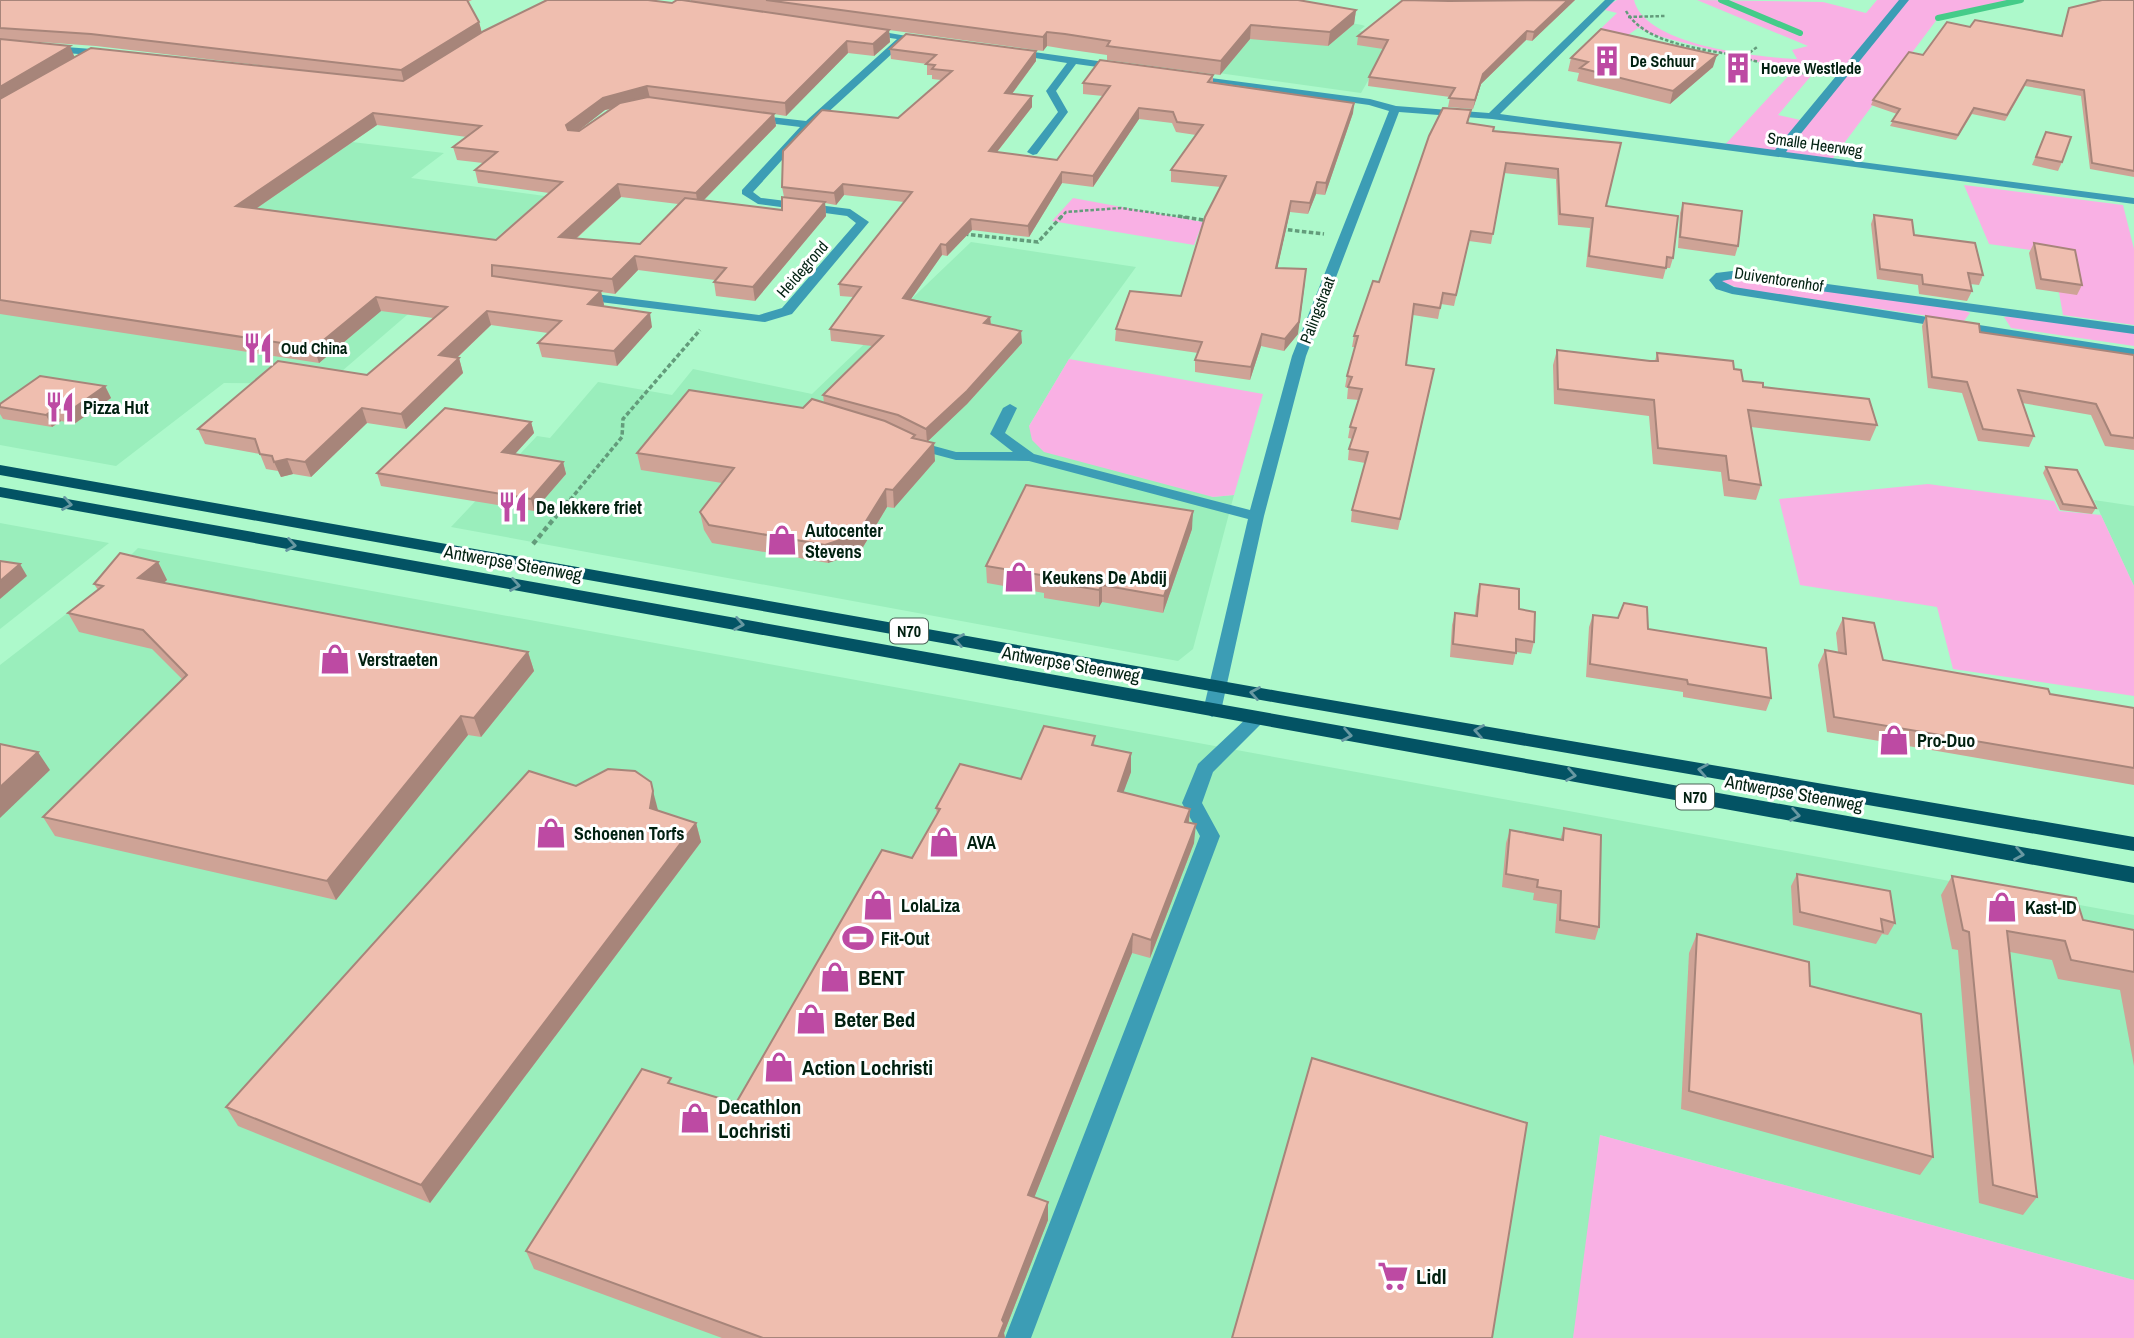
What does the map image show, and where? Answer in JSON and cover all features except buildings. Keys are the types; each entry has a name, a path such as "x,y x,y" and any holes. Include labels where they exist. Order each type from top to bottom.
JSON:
{"main road":[{"name":"Antwerpse Steenweg","path":"0,470 1217,686 2134,844"},
{"name":"Antwerpse Steenweg","path":"0,492 2134,875"}],"street":[{"path":"1492,116 1610,0"},
{"path":"1777,155 1899,2"},
{"path":"852,30 931,41"},
{"name":"Heidegrond","path":"567,294 760,319 787,311 863,222 850,213 758,201 746,191 808,125 905,37"},
{"path":"0,45 123,55"},
{"path":"996,50 1128,68"},
{"path":"72,67 96,52"},
{"path":"1033,152 1063,112 1051,91 1074,60"},
{"name":"Smalle Heerweg","path":"1182,75 1370,102 1395,109 1492,116 2134,201"},
{"name":"Palingstraat","path":"1212,711 1256,516 1299,356 1395,109"},
{"path":"745,117 808,125"},
{"name":"Duiventorenhof","path":"2134,330 1732,275 1720,276 1715,280 1720,286 1732,290 1999,329 2018,336 2134,353"},
{"path":"1995,313 1989,320 1999,329"},
{"path":"1010,408 997,434 1029,457"},
{"path":"893,433 913,445 956,456 1029,457 1256,516"},
{"path":"1018,1338 1210,836 1192,803 1205,769 1256,719"}],"path":[{"path":"1628,7 1628,17"},
{"path":"1628,17 1665,16"},
{"path":"1628,17 1654,36 1838,81"},
{"path":"1744,57 1757,47"},
{"path":"957,233 1038,242 1066,212 1121,208 1217,222"},
{"path":"1270,228 1346,236"},
{"path":"519,562 622,437 623,419 714,314"}],"shaded area":[{"path":"1225,0 1362,25 1365,26 1359,31 1393,37 1361,93 1183,68"},
{"path":"1617,0 1634,0 1643,16 1659,28 1680,38 1732,52 1797,59 1792,50 1808,46 1697,0 1823,2 1866,13 1877,0 2021,0 1938,18 1830,162 1722,148 1793,71 1654,35 1638,28 1619,41 1593,36 1617,13 1601,9","holes":["1816,70 1841,76 1805,121 1778,115"]},
{"path":"327,139 444,153 411,178 545,196 327,384 224,383 116,466 0,445 0,173"},
{"path":"1964,185 2123,205 2134,249 2134,325 2063,315 2052,253 1989,244"},
{"path":"1073,198 1203,222 1194,245 1052,221"},
{"path":"971,242 1136,267 1069,359 1029,426 1213,497 1234,495 1193,649 1178,661 451,527 537,436 550,438 598,382 672,395 693,369 812,394"},
{"path":"1729,277 1961,309 1970,313 1964,321 1741,289 1720,281"},
{"path":"2015,315 2134,332 2134,346 2011,328 2004,317"},
{"path":"1069,359 1263,394 1234,495 1213,497 1044,452 1032,440 1029,426"},
{"path":"1928,484 2054,501 2059,511 2101,515 2134,586 2134,696 1953,669 1937,607 1800,585 1779,499"},
{"path":"2094,500 2134,506 2134,586 2101,515"},
{"path":"0,523 109,543 0,629"},
{"path":"138,548 2134,915 2134,1280 1600,1135 1575,1338 0,1338 0,665 92,594"},
{"path":"1600,1135 2134,1280 2134,1338 1573,1338"}],"waterway":[{"path":"1721,0 1800,33"},
{"path":"1938,18 2021,0"}],"place":[{"name":"De Schuur","path":"1607,61"},
{"name":"Hoeve Westlede","path":"1738,68"},
{"name":"Oud China","path":"258,348"},
{"name":"Pizza Hut","path":"60,407"},
{"name":"De lekkere friet","path":"513,507"},
{"name":"Autocenter Stevens","path":"782,540"},
{"name":"Keukens De Abdij","path":"1019,577"},
{"name":"Verstraeten","path":"335,659"},
{"name":"Pro-Duo","path":"1894,740"},
{"name":"Schoenen Torfs","path":"551,833"},
{"name":"AVA","path":"944,842"},
{"name":"LolaLiza","path":"878,905"},
{"name":"Kast-ID","path":"2002,907"},
{"name":"Fit-Out","path":"858,938"},
{"name":"BENT","path":"835,977"},
{"name":"Beter Bed","path":"811,1019"},
{"name":"Action Lochristi","path":"779,1067"},
{"name":"Decathlon Lochristi","path":"695,1118"},
{"name":"Lidl","path":"1393,1276"}]}
